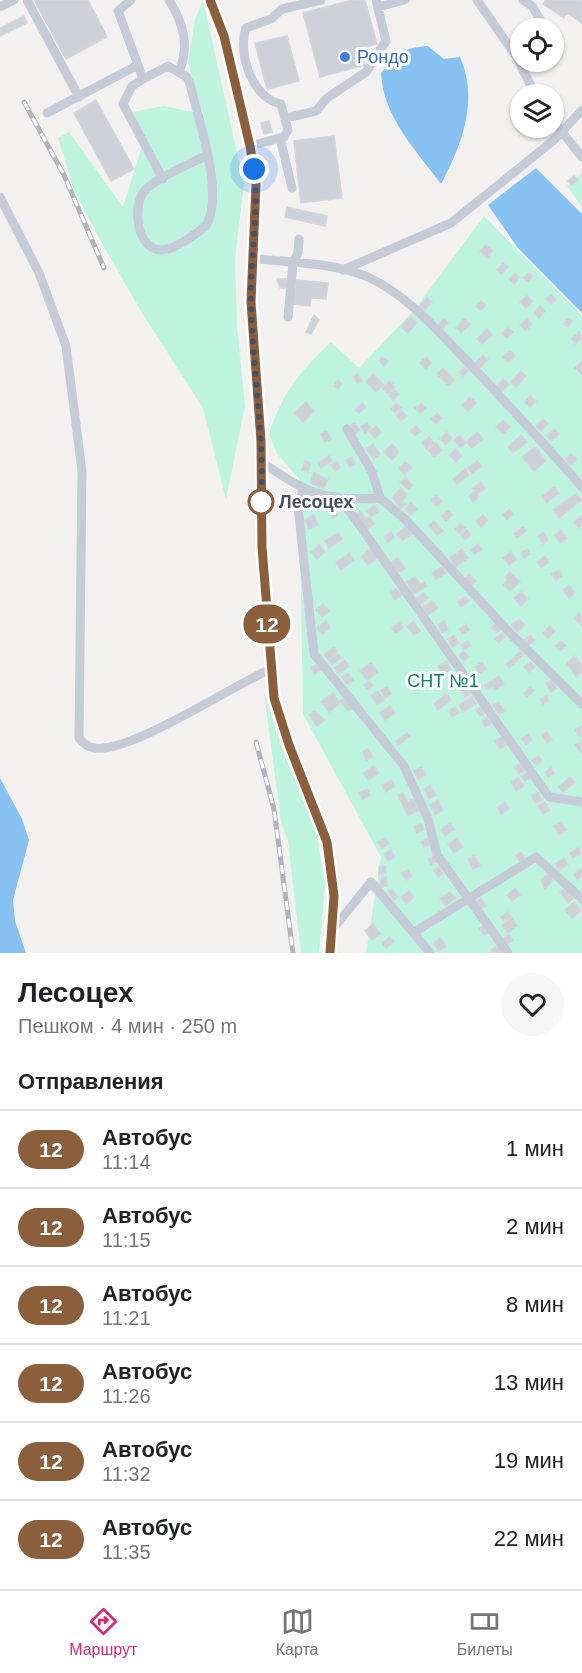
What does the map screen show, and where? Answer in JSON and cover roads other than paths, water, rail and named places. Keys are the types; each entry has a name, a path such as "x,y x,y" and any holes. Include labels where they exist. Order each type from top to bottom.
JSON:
{"street":[{"path":"0,7 14,0"},
{"path":"27,0 79,97"},
{"path":"131,0 118,10 143,79"},
{"path":"169,0 183,28 184,59 179,72"},
{"path":"250,146 280,138 288,133 281,104 270,101 253,81 242,41 245,31 252,25 271,19 282,9 321,0"},
{"path":"285,118 316,111 327,98 366,72 386,41 377,3 405,0"},
{"path":"477,0 516,56 530,84"},
{"path":"524,0 534,3 540,18"},
{"path":"213,1 224,36 250,146 256,197 251,258 253,342 261,462 262,547 274,698 289,745 327,842 334,896 330,953"},
{"path":"47,114 138,65"},
{"path":"163,179 123,104 132,86 143,79 168,66 179,72 190,84 207,155 211,173 211,218 199,232 160,250 148,244 136,221 135,214 143,193 163,179 207,155"},
{"path":"564,131 582,110"},
{"path":"564,135 582,157"},
{"path":"280,138 292,188"},
{"path":"343,270 443,228 556,138"},
{"path":"0,197 39,273 66,346 82,471 79,738 85,745 93,748 130,741 192,712 244,680 271,669"},
{"path":"288,317 293,263 299,239"},
{"path":"251,258 343,270 374,280 422,315 518,415 582,487"},
{"path":"347,429 372,472 380,498 406,520 501,624 582,704"},
{"path":"261,462 303,490 339,500 380,498"},
{"path":"303,490 298,507 314,654 404,766 428,819 437,855 508,953"},
{"path":"339,500 351,513 549,797 582,802"},
{"path":"413,933 536,857 582,899"},
{"path":"333,928 371,882 430,953"}],"water":[{"path":"428,46 444,59 460,57 466,73 468,90 466,122 441,184 394,118 383,89 381,73 406,50"},
{"path":"536,168 582,214 582,313 518,248 488,205"},
{"path":"0,778 22,819 29,840 13,900 15,921 26,953 0,953"}],"railway":[{"path":"24,102 64,175 104,268"},
{"path":"256,742 274,809 293,953"}],"place":[{"name":"Рондо","path":"345,57"},
{"name":"Лесоцех","path":"261,502"}],"park label":[{"name":"СНТ №1","path":"443,681"}]}
